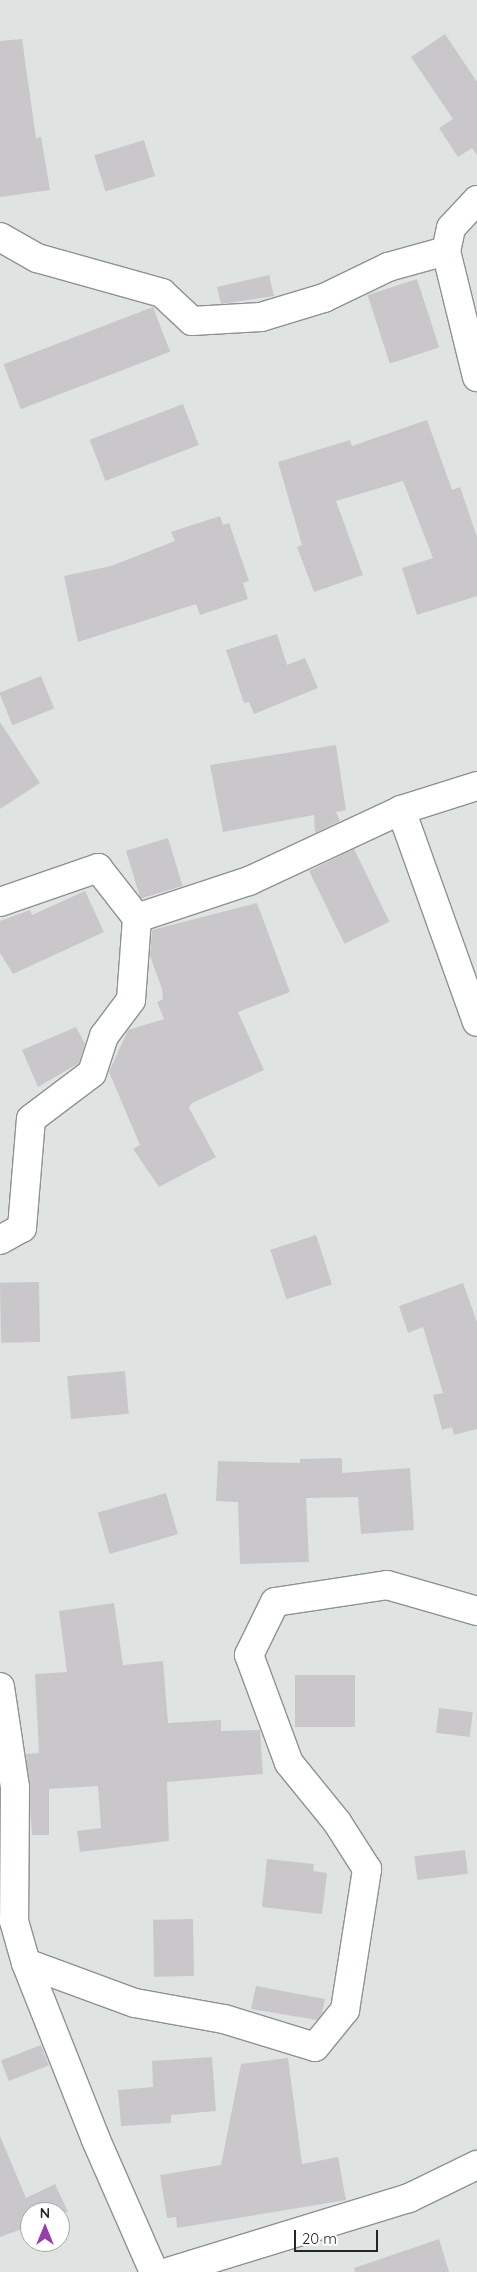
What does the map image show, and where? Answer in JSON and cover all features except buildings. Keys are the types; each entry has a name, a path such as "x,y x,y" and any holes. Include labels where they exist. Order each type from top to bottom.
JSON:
{"street":[{"path":"477,200 451,228 446,250 477,377"},
{"path":"0,237 37,258 162,293 192,321 261,317 324,298 388,267 446,250"},
{"path":"137,918 249,881 400,810 477,786"},
{"path":"400,810 477,1022"},
{"path":"0,902 98,868 137,918 132,1000 104,1036 92,1072 31,1119 22,1228 0,1240"},
{"path":"26,1963 135,2003 224,2019 314,2047 345,2010 367,1869 337,1822 288,1763 248,1655 275,1602 387,1584 477,1611"},
{"path":"0,1687 15,1786 14,1921 26,1963 154,2272"},
{"path":"168,2272 409,2198 477,2166"}]}
